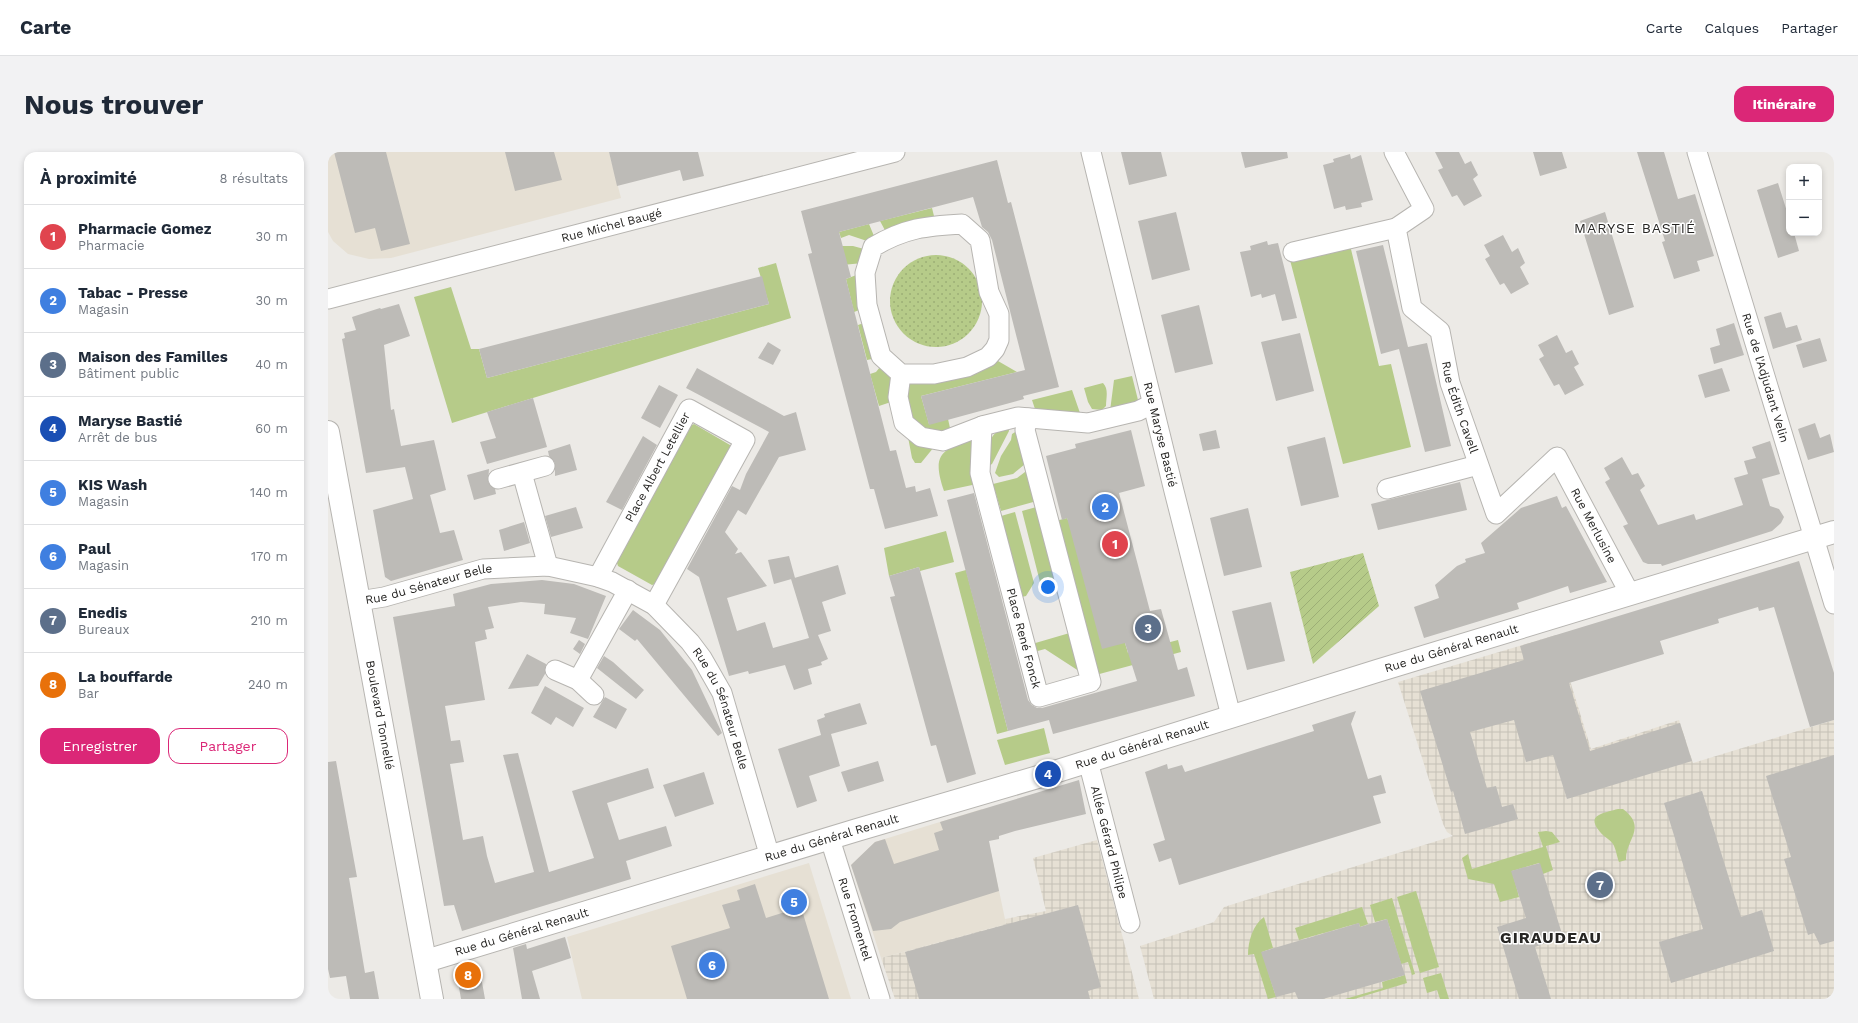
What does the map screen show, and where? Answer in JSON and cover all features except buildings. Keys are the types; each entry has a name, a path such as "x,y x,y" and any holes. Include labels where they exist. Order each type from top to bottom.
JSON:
{"street":[{"name":"Rue Michel Baugé","path":"328,299 892,152"},
{"name":"Rue Maryse Bastié","path":"1091,152 1152,404 1231,716"},
{"path":"1293,252 1396,228 1424,208 1394,152"},
{"name":"Rue de l'Adjudant Velin","path":"1697,152 1825,535 1834,604"},
{"path":"962,224 980,240 989,292 999,314 999,340 996,349 988,357 967,367 934,374 900,374 881,356 867,305 864,273 873,247 890,237 927,226 962,224"},
{"name":"Rue Édith Cavell","path":"1396,228 1412,308 1440,331 1450,383 1496,514 1557,457"},
{"path":"900,374 898,397 904,423 921,437 943,441 982,426 1018,417 1088,423 1138,411 1152,404"},
{"name":"Place Albert Letellier","path":"598,577 689,409 745,440 654,605"},
{"name":"Place René Fonck","path":"982,426 980,473 1039,697 1091,682 1025,430 1028,418"},
{"name":"Boulevard Tonnellé","path":"328,432 432,999"},
{"name":"Rue Merlusine","path":"1557,457 1630,594"},
{"path":"1387,489 1478,465"},
{"path":"498,480 545,466"},
{"path":"522,473 548,566"},
{"name":"Rue du Général Renault","path":"426,961 830,838 1088,762 1231,716 1825,535"},
{"name":"Rue du Sénateur Belle","path":"359,601 384,597 483,569 548,566 598,577 628,590 654,605 690,642 702,658 722,693 770,857"},
{"path":"578,680 628,590"},
{"path":"555,670 578,680 594,694"},
{"name":"Allée Gérard Philipe","path":"1088,762 1130,923"},
{"name":"Rue Fromentel","path":"830,838 880,999"}],"shaded area":[{"path":"328,152 609,152 621,198 391,258 369,259 348,254 333,241 328,232"},
{"path":"1556,635 1591,749 1679,720 1693,763 1834,720 1834,999 1154,999 1140,946 1214,922 1224,907 1453,836 1447,832 1443,824 1398,682"},
{"path":"982,809 1006,924 881,958 851,865 875,842"},
{"path":"1097,840 1139,999 895,999 881,958 1006,924 1005,919 1046,911 1033,858"},
{"path":"809,863 851,999 582,999 567,937"}],"green space":[{"path":"932,208 934,216 932,220 887,234 880,221"},
{"path":"869,224 874,236 870,242 849,235 841,238 839,232"},
{"path":"1350,245 1379,366 1391,364 1411,447 1343,464 1290,260"},
{"path":"838,246 853,246 864,249 863,263 842,265"},
{"path":"936,255 953,259 968,269 978,284 982,301 978,318 968,333 953,343 936,347 919,343 904,333 894,318 890,301 894,284 904,269 919,259"},
{"path":"776,263 791,318 452,423 414,297 451,287 471,349 479,349 487,378 769,304 758,268"},
{"path":"859,274 862,309 854,312 846,279"},
{"path":"867,322 872,359 867,360 858,325"},
{"path":"998,361 1017,372 921,396 929,424 948,419 950,428 948,433 935,434 908,420 905,391 911,382 983,367"},
{"path":"880,367 891,371 891,402 879,406 870,374 876,372"},
{"path":"1132,376 1139,404 1110,411 1114,380"},
{"path":"1103,383 1107,391 1106,406 1102,410 1092,409 1088,402 1084,388"},
{"path":"1072,390 1080,413 1043,414 1035,409 1032,400"},
{"path":"694,424 730,445 732,450 659,583 652,585 618,566 616,560 689,427"},
{"path":"1008,424 1009,431 992,464 987,467 989,447 992,437 1001,428"},
{"path":"1020,429 1025,464 1013,474 999,477 995,473 1001,456 1011,440 1012,434"},
{"path":"974,436 977,484 944,491 939,468 939,461 942,455 947,450"},
{"path":"908,437 934,447 921,463 915,463 912,458"},
{"path":"1031,471 1037,501 1001,511 993,484 1017,478 1025,472"},
{"path":"1040,506 1061,587 1053,590 1040,582 1022,511"},
{"path":"1015,512 1034,583 1026,596 1018,598 1004,544 1008,542 1001,516"},
{"path":"1067,518 1125,643 1128,653 1178,640 1181,652 1092,676 1052,522"},
{"path":"946,531 954,562 920,571 919,567 889,576 884,548"},
{"path":"1363,553 1379,606 1313,664 1290,572"},
{"path":"966,570 1008,731 997,734 955,573"},
{"path":"1073,632 1085,675 1045,649 1034,652 1032,644"},
{"path":"1044,728 1050,753 1005,765 997,740"},
{"path":"1623,809 1630,816 1634,822 1635,828 1626,860 1619,862 1613,844 1604,836 1595,824 1596,817 1600,814"},
{"path":"1538,832 1552,832 1560,842 1546,846 1553,870 1543,874 1539,863 1512,871 1519,897 1500,902 1494,884 1468,879 1462,858 1468,854 1472,869 1543,847"},
{"path":"1416,891 1439,967 1420,973 1397,897"},
{"path":"1392,898 1415,974 1412,975 1408,962 1401,964 1387,919 1375,922 1370,905"},
{"path":"1362,907 1368,924 1360,927 1359,923 1299,940 1295,928"},
{"path":"1264,917 1273,948 1262,952 1276,997 1268,999 1254,954 1248,955 1249,944 1254,929"},
{"path":"1441,973 1449,999 1440,999 1437,990 1427,993 1423,978"},
{"path":"1405,975 1407,983 1354,999 1345,999 1383,988 1382,982"}],"place":[{"name":"Tabac - Presse","path":"1105,507"},
{"name":"Pharmacie Gomez","path":"1115,544"},
{"name":"Maison des Familles","path":"1148,628"},
{"name":"Maryse Bastié","path":"1048,774"},
{"name":"Enedis","path":"1600,885"},
{"name":"KIS Wash","path":"794,902"},
{"name":"Paul","path":"712,965"},
{"name":"La bouffarde","path":"468,975"}],"district":[{"name":"MARYSE BASTIÉ","path":"1635,228"},
{"name":"GIRAUDEAU","path":"1551,937"}]}
